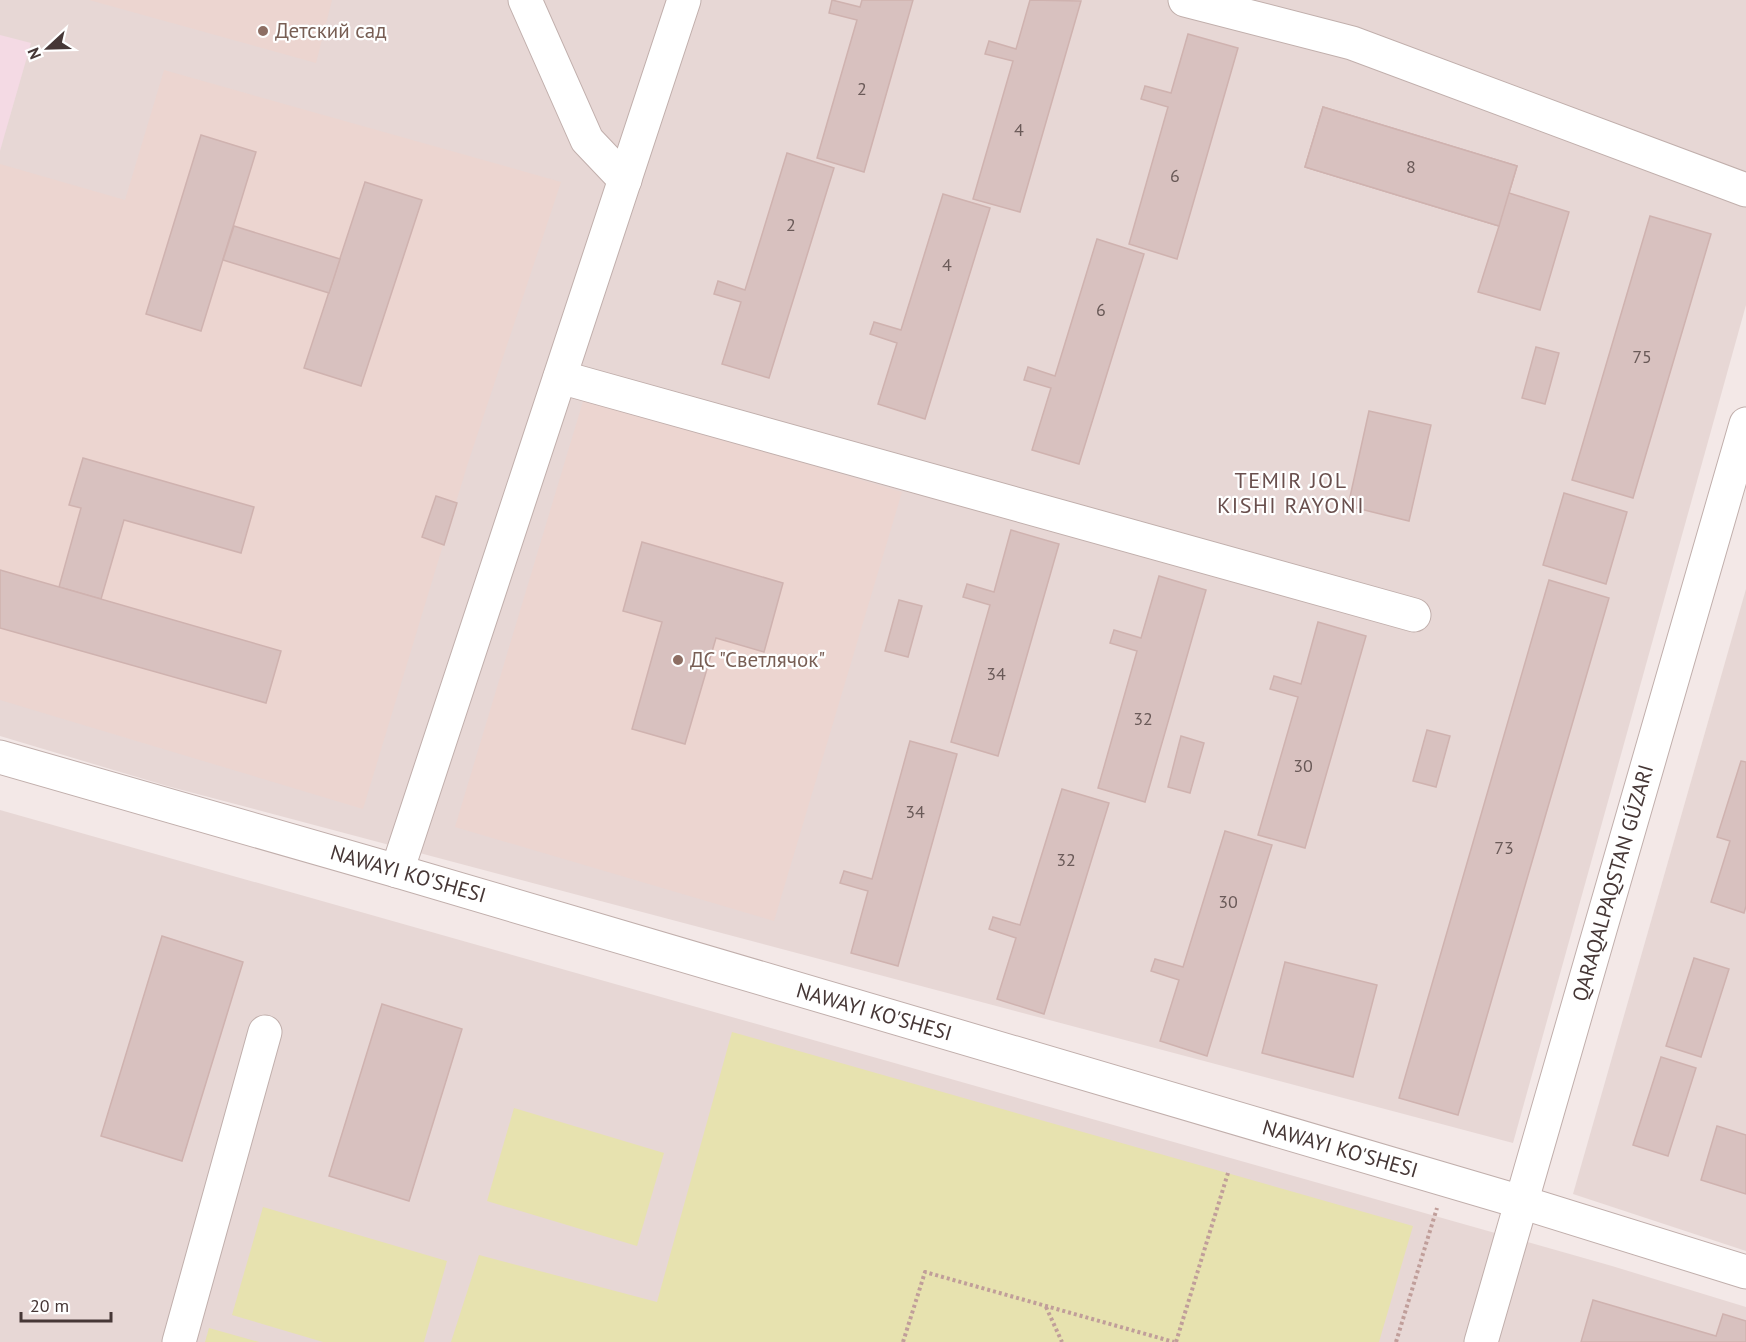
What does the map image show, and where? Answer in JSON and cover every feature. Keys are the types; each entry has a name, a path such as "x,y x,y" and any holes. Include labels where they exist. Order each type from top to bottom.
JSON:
{"street":[{"path":"525,0 587,140 625,180"},
{"path":"397,871 684,0"},
{"path":"1185,0 1352,42 1746,190"},
{"path":"560,377 1414,615"},
{"path":"1481,1342 1746,424"},
{"name":"NAWAYI KO'SHESI","path":"0,757 397,871 1521,1202 1746,1272"},
{"path":"179,1342 265,1032"}],"path":[{"path":"903,1342 925,1272 1175,1342 1228,1173"},
{"path":"1396,1342 1445,1180"},
{"path":"1046,1307 1062,1342"}],"shaded area":[{"path":"0,0 1746,0 1746,305 1513,1143 167,786 0,736"},
{"name":"Детский сад","path":"89,0 332,0 316,63"},
{"path":"0,35 31,43 0,151"},
{"path":"164,70 561,182 467,466 363,809 0,700 0,164 125,200"},
{"name":"ДС \"Светлячок\"","path":"584,398 902,492 774,921 455,827"},
{"path":"1746,589 1746,1251 1573,1194"},
{"path":"0,810 1612,1266 1746,1307 1746,1342 0,1342"},
{"path":"732,1032 1413,1226 1379,1342 451,1342 479,1255 657,1302"},
{"path":"514,1108 664,1153 637,1246 487,1201"},
{"path":"263,1207 447,1261 424,1342 323,1342 232,1315"},
{"path":"209,1328 259,1342 205,1342"}],"building":[{"path":"832,0 860,7 862,0 913,0 864,172 817,158 857,20 829,13"},
{"path":"1030,0 1081,1 1020,212 973,199 1013,61 985,54 989,41 1016,49"},
{"path":"1188,34 1238,48 1177,259 1129,244 1168,107 1141,99 1145,86 1171,93"},
{"path":"1323,107 1517,166 1509,193 1569,212 1540,310 1478,292 1499,226 1305,167"},
{"path":"1323,107 1517,166 1499,226 1305,167"},
{"path":"201,135 256,152 201,331 146,314"},
{"path":"787,153 834,168 769,378 722,364 741,302 714,294 718,281 745,290"},
{"path":"365,182 422,200 361,386 304,368"},
{"path":"943,194 990,208 925,419 878,404 897,343 870,334 874,322 901,330"},
{"path":"1650,216 1711,234 1633,498 1572,480"},
{"path":"234,226 340,259 329,293 223,260"},
{"path":"1097,239 1144,254 1079,464 1032,450 1051,388 1024,380 1028,367 1055,376"},
{"path":"1536,347 1559,353 1545,404 1522,398"},
{"path":"1369,411 1431,425 1409,521 1348,506"},
{"path":"83,458 254,507 241,553 124,520 101,599 59,587 81,508 69,505"},
{"path":"1564,493 1627,512 1606,584 1543,565"},
{"path":"436,496 457,503 444,545 422,537"},
{"path":"1011,530 1059,544 998,756 951,742 990,605 963,597 967,584 994,592"},
{"path":"642,542 783,583 764,652 716,638 685,744 632,729 662,622 623,611"},
{"path":"0,570 281,651 266,703 0,628"},
{"path":"1159,576 1206,590 1145,802 1098,788 1137,651 1110,643 1114,630 1141,638"},
{"path":"1549,580 1609,598 1458,1115 1399,1098"},
{"path":"899,600 922,606 908,657 885,651"},
{"path":"1318,622 1366,636 1305,848 1258,835 1298,697 1270,689 1274,676 1301,684"},
{"path":"1427,730 1450,736 1436,787 1413,781"},
{"path":"1181,736 1204,743 1190,793 1168,787"},
{"path":"910,741 957,754 898,966 851,953 868,891 840,883 844,871 872,879"},
{"path":"1741,761 1746,762 1746,906 1744,913 1711,902 1730,841 1717,837"},
{"path":"1062,789 1109,803 1044,1014 997,999 1016,938 989,929 993,917 1020,925"},
{"path":"1225,831 1272,845 1207,1056 1160,1041 1179,980 1151,971 1155,959 1183,967"},
{"path":"162,936 243,962 182,1161 101,1136"},
{"path":"1694,958 1729,969 1701,1057 1666,1046"},
{"path":"1285,962 1377,985 1353,1077 1262,1053"},
{"path":"382,1004 462,1029 409,1201 329,1176"},
{"path":"1661,1057 1696,1068 1668,1156 1633,1145"},
{"path":"1717,1126 1746,1135 1746,1194 1701,1180"},
{"path":"1593,1300 1716,1336 1723,1314 1746,1321 1746,1342 1581,1342"}],"place":[{"name":"Детский сад","path":"263,31"},
{"name":"ДС \"Светлячок\"","path":"678,660"}],"district":[{"name":"TEMIR JOL KISHI RAYONI","path":"1291,492"}]}
